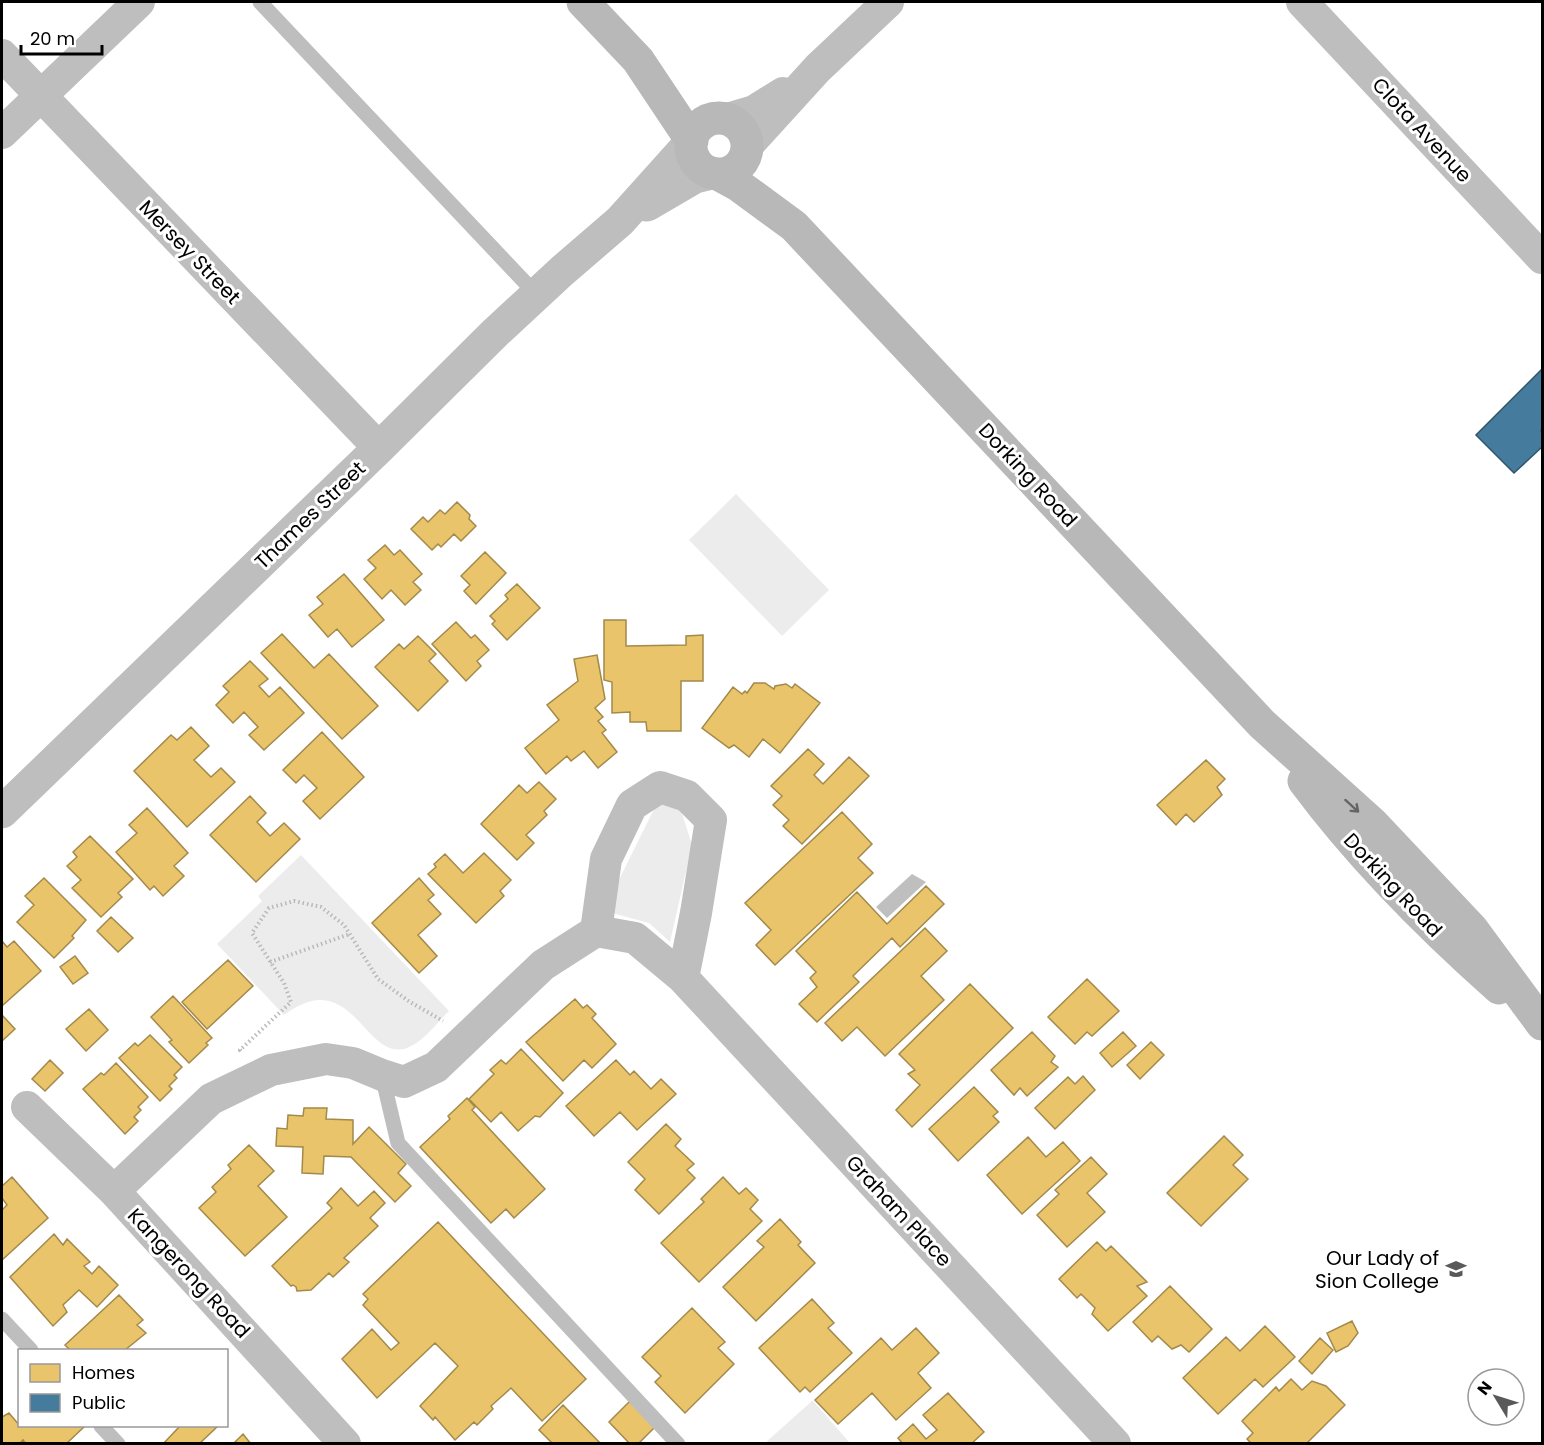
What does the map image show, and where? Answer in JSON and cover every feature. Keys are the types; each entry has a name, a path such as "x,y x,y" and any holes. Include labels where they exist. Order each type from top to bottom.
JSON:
{"main road":[{"path":"583,2 638,60 692,142 694,158 704,170 715,173 734,170 745,157 747,148 742,129 696,102 638,60"},
{"path":"692,142 699,126 714,118 725,118"},
{"name":"Dorking Road","path":"747,148 794,226"},
{"name":"Dorking Road","path":"715,173 738,185 794,226 1262,724 1373,824 1389,861 1472,929 1542,1025"}],"street":[{"path":"2,133 140,2"},
{"path":"747,148 818,68 888,2"},
{"name":"Clota Avenue","path":"1302,2 1542,258"},
{"name":"Mersey Street","path":"2,55 379,448"},
{"path":"725,118 747,114 766,105 818,68"},
{"name":"Thames Street","path":"2,812 536,294 620,221 692,142"},
{"name":"Thames Street","path":"620,221 695,177 715,173"},
{"path":"114,1191 211,1099 271,1070 326,1059 353,1063 404,1082 436,1067 543,965 596,931 606,859 632,805 660,787 687,796 711,820 700,893 682,978"},
{"name":"Graham Place","path":"596,931 635,938 682,978 1115,1443"},
{"name":"Kangerong Road","path":"27,1107 114,1191 345,1443"}],"lane":[{"path":"260,2 536,294"},
{"path":"382,1075 398,1143 678,1443"},
{"path":"2,1319 30,1349"},
{"path":"103,1427 118,1443"}],"path":[{"path":"255,1078 240,1050 291,1002 284,983 252,933 269,908 294,901 321,907 344,925 378,979 410,1002 470,1036"},
{"path":"270,962 350,934"}],"shaded area":[{"path":"736,494 829,590 782,636 689,540"},
{"path":"669,803 680,807 692,845 670,942 649,923 608,912 607,904 656,805"},
{"path":"301,855 449,1011 413,1045 407,1048 392,1049 379,1042 342,1007 326,1000 307,1002 284,1015 217,944 262,901 258,896"},
{"path":"912,874 926,882 887,918 876,907"},
{"path":"812,1401 850,1443 765,1443"}],"building: Homes":[{"path":"457,502 470,515 469,519 476,526 461,541 454,534 441,547 438,544 432,550 411,529 423,517 428,522 440,510 445,514"},
{"path":"385,545 394,555 400,550 422,574 413,582 421,590 405,605 391,590 382,599 364,579 376,568 368,560"},
{"path":"485,552 506,573 476,604 464,591 470,585 461,576"},
{"path":"344,574 384,620 352,647 337,629 328,637 309,615 323,604 317,597"},
{"path":"517,584 540,608 507,640 492,624 495,621 490,616 508,599 505,595"},
{"path":"604,620 626,620 626,646 686,645 686,636 703,635 703,681 681,681 681,731 647,731 646,722 630,722 630,712 612,713 612,682 604,680"},
{"path":"456,622 471,638 475,635 489,650 477,661 481,666 466,681 432,644"},
{"path":"282,634 314,668 329,654 378,706 342,739 261,653"},
{"path":"418,636 436,654 429,661 448,681 418,711 375,667 399,644 404,649"},
{"path":"597,655 605,699 595,708 603,717 598,721 606,730 602,733 617,752 598,768 584,751 571,761 567,756 546,774 525,748 559,720 547,705 578,681 574,659"},
{"path":"250,661 268,679 259,686 269,697 280,687 304,713 264,750 249,735 258,727 244,712 233,723 216,705 229,692 223,686"},
{"path":"754,683 765,683 774,689 775,686 786,684 792,688 795,684 820,703 780,753 763,739 749,757 734,745 729,748 702,728 733,687 742,694 745,691 747,693"},
{"path":"191,727 209,746 194,760 211,777 221,768 235,782 187,827 134,771 171,735 177,740"},
{"path":"322,732 364,777 320,819 303,801 317,788 304,775 296,783 283,770"},
{"path":"808,749 824,764 814,775 823,784 849,757 869,776 802,844 783,826 789,820 773,805 782,796 771,786"},
{"path":"1206,760 1225,779 1217,787 1222,795 1194,822 1186,814 1176,825 1157,805"},
{"path":"539,782 556,799 544,811 547,815 526,835 534,843 517,860 481,824 519,785 527,793"},
{"path":"250,796 266,813 257,822 270,836 284,823 300,839 256,882 210,835"},
{"path":"147,808 188,853 174,866 184,876 163,896 154,886 150,890 116,852 137,833 129,825"},
{"path":"842,812 872,844 858,858 873,873 775,965 756,945 771,930 745,903"},
{"path":"90,836 133,879 118,893 122,897 101,917 72,888 81,880 67,866 77,857 73,852"},
{"path":"484,853 511,880 500,891 504,896 476,923 428,874 436,867 434,864 445,854 463,873"},
{"path":"44,878 86,920 72,936 74,938 54,958 17,922 34,905 25,896"},
{"path":"419,878 434,895 428,900 441,914 418,935 437,956 419,973 372,923"},
{"path":"926,886 944,904 900,947 892,938 853,976 859,982 817,1022 799,1004 817,987 810,978 816,972 796,951 857,892 887,924"},
{"path":"111,917 133,938 118,952 97,931"},
{"path":"925,928 947,951 921,976 944,1000 885,1056 857,1027 842,1041 825,1023"},
{"path":"2,941 7,947 14,941 41,971 3,1005 2,1003"},
{"path":"75,956 88,973 73,984 60,967"},
{"path":"228,960 253,986 207,1029 182,1002"},
{"path":"1087,979 1119,1011 1092,1036 1087,1032 1075,1044 1048,1017"},
{"path":"970,984 1013,1028 912,1127 896,1110 920,1085 908,1074 915,1070 899,1054"},
{"path":"173,996 212,1038 189,1063 169,1042 172,1040 151,1017"},
{"path":"575,999 583,1008 587,1005 596,1014 592,1018 616,1044 592,1068 584,1060 563,1081 526,1042"},
{"path":"89,1009 108,1030 86,1051 66,1029"},
{"path":"2,1015 15,1029 2,1041"},
{"path":"1032,1032 1055,1056 1051,1062 1058,1067 1027,1096 1020,1088 1014,1095 991,1070"},
{"path":"1123,1032 1136,1046 1112,1067 1100,1053"},
{"path":"150,1035 182,1067 174,1075 177,1078 169,1086 172,1089 160,1101 119,1058 135,1043 138,1046"},
{"path":"1151,1042 1164,1055 1140,1079 1127,1065"},
{"path":"521,1049 563,1093 540,1117 535,1116 518,1131 501,1112 491,1122 469,1099 494,1074 490,1070 501,1060 506,1064"},
{"path":"50,1060 63,1073 45,1091 32,1079"},
{"path":"616,1060 630,1075 634,1071 651,1089 661,1079 676,1094 637,1130 620,1112 594,1136 566,1106"},
{"path":"116,1063 148,1097 138,1107 141,1110 134,1117 138,1121 125,1134 83,1089 101,1073 104,1075"},
{"path":"1083,1076 1095,1090 1055,1129 1035,1108 1068,1077 1075,1084"},
{"path":"974,1087 998,1112 993,1116 999,1122 958,1161 929,1129"},
{"path":"467,1098 475,1107 472,1110 545,1189 514,1218 506,1209 491,1223 420,1147 450,1119 448,1116"},
{"path":"304,1108 327,1108 326,1119 353,1120 353,1144 369,1127 406,1164 398,1173 411,1186 395,1202 351,1157 324,1156 323,1174 302,1173 303,1147 276,1146 277,1128 287,1129 288,1115 303,1116"},
{"path":"666,1124 681,1139 675,1146 694,1164 687,1170 695,1178 659,1214 635,1190 645,1179 628,1162"},
{"path":"1224,1136 1243,1155 1233,1165 1248,1179 1201,1226 1167,1193"},
{"path":"1028,1137 1046,1157 1063,1142 1080,1161 1022,1214 987,1175"},
{"path":"249,1145 274,1171 258,1186 287,1217 245,1256 199,1208 216,1192 212,1187 231,1169 228,1165"},
{"path":"1091,1157 1107,1174 1087,1193 1105,1212 1067,1247 1037,1215 1059,1194 1055,1190"},
{"path":"12,1177 48,1218 2,1260 2,1210 7,1205 2,1198 2,1186"},
{"path":"723,1177 739,1194 746,1188 758,1200 750,1209 762,1221 699,1282 661,1243 704,1202 701,1199"},
{"path":"341,1188 358,1206 374,1191 385,1203 370,1218 378,1226 344,1258 349,1262 333,1277 329,1273 311,1290 297,1291 296,1287 291,1286 272,1266 332,1208 327,1203"},
{"path":"780,1219 801,1242 798,1245 815,1263 756,1321 723,1287 764,1247 757,1241"},
{"path":"438,1222 586,1379 542,1421 511,1388 491,1406 493,1409 477,1425 474,1422 455,1440 435,1417 433,1420 420,1406 458,1366 435,1343 377,1398 342,1359 372,1329 391,1350 399,1343 363,1305 368,1299 363,1294"},
{"path":"54,1234 63,1245 67,1239 90,1262 84,1266 92,1274 99,1266 118,1285 97,1307 79,1290 63,1305 67,1312 53,1326 10,1277"},
{"path":"1097,1242 1106,1251 1111,1246 1147,1282 1137,1286 1147,1296 1108,1331 1092,1314 1095,1308 1081,1294 1077,1298 1059,1279"},
{"path":"1170,1286 1212,1329 1189,1352 1181,1345 1172,1349 1158,1336 1152,1342 1133,1322"},
{"path":"119,1295 143,1320 137,1325 146,1333 126,1349 69,1349 65,1345"},
{"path":"812,1299 834,1323 828,1328 852,1353 810,1392 805,1387 800,1392 759,1348"},
{"path":"692,1308 725,1342 718,1348 734,1364 685,1413 655,1382 661,1376 642,1357"},
{"path":"1352,1321 1358,1333 1348,1346 1336,1352 1327,1333"},
{"path":"1265,1326 1295,1357 1263,1387 1255,1379 1218,1414 1183,1378 1226,1337 1240,1351"},
{"path":"916,1328 939,1353 918,1373 931,1388 896,1420 872,1393 838,1424 815,1400 881,1338 892,1350"},
{"path":"1320,1338 1333,1350 1312,1374 1299,1361"},
{"path":"1291,1379 1302,1390 1312,1381 1326,1386 1345,1405 1306,1444 1252,1444 1247,1439 1253,1433 1242,1421 1276,1387 1279,1391"},
{"path":"948,1393 984,1432 971,1444 903,1444 898,1438 913,1424 926,1439 937,1430 923,1415"},
{"path":"630,1401 655,1427 638,1444 630,1444 609,1422"},
{"path":"563,1405 601,1444 549,1444 551,1442 539,1430"},
{"path":"9,1413 18,1424 18,1427 84,1427 66,1444 26,1444 23,1440 19,1444 2,1444 2,1417"},
{"path":"179,1427 217,1427 199,1444 163,1444"},
{"path":"243,1434 251,1444 233,1444"}],"building: Public":[{"path":"1542,369 1542,447 1514,473 1476,435"}],"place":[{"name":"Our Lady of Sion College","path":"1456,1269"}]}
